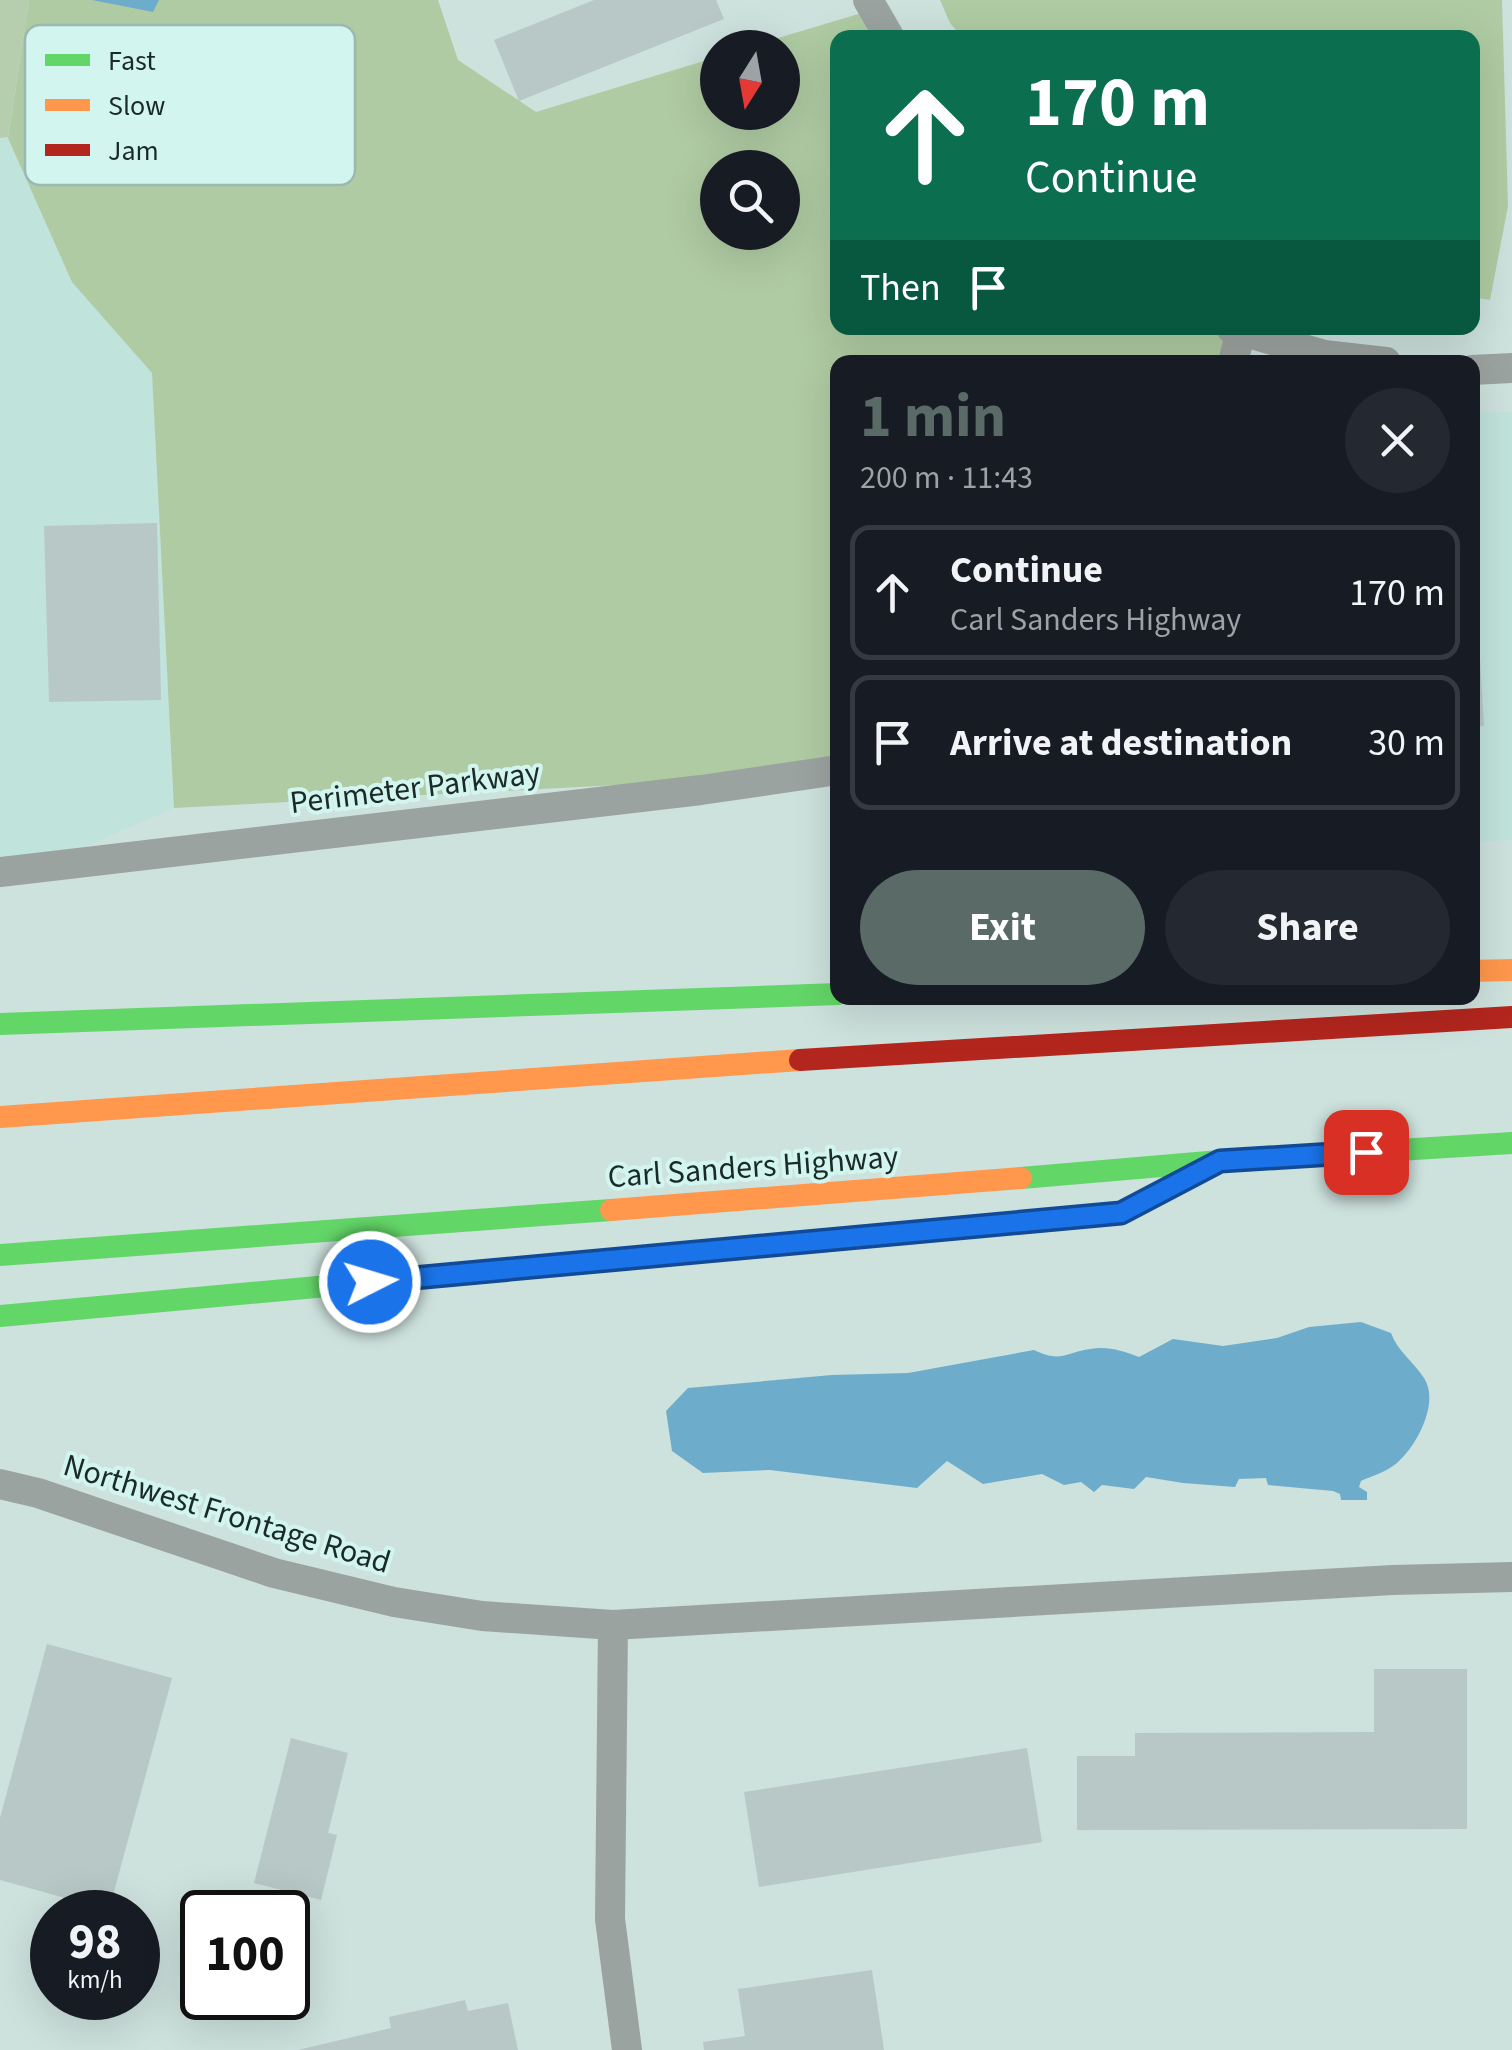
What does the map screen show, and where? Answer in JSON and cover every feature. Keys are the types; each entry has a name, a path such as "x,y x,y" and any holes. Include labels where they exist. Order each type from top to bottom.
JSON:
{"highway":[{"path":"1480,971 1512,970"},
{"path":"1,1024 830,994"},
{"path":"0,1117 829,1058 1512,1017"},
{"name":"Carl Sanders Highway","path":"0,1255 785,1198 1220,1161 1512,1143"},
{"path":"0,1316 1121,1213 1220,1161"}],"street":[{"path":"868,0 885,30"},
{"path":"1256,335 1324,355"},
{"path":"1480,370 1512,368"},
{"name":"Perimeter Parkway","path":"0,872 830,771"},
{"name":"Northwest Frontage Road","path":"0,1484 38,1492 274,1572 394,1602 482,1616 613,1626 1512,1577"},
{"path":"613,1626 610,1919 627,2050"}],"shaded area":[{"path":"0,0 29,0 8,137 0,138"},
{"path":"8,137 25,176 25,185 29,185 72,282 152,373 174,808 33,869 0,872 0,138"},
{"path":"1512,412 1512,840 1480,842 1480,413"}],"green space":[{"path":"29,0 438,0 458,60 536,112 700,62 700,130 800,130 800,31 872,10 889,30 830,30 830,335 1234,335 1231,355 830,355 830,769 675,782 174,808 152,373 72,282 29,185 355,185 355,25 25,25"},
{"path":"940,0 1502,0 1508,206 1490,300 1480,298 1480,30 956,30"},
{"path":"25,26 25,176 8,138"}],"water":[{"path":"92,0 159,0 153,12"},
{"path":"1361,1322 1391,1333 1424,1378 1429,1399 1419,1435 1405,1455 1389,1468 1361,1481 1359,1487 1367,1492 1367,1500 1341,1500 1340,1494 1333,1491 1268,1485 1266,1478 1239,1479 1235,1487 1146,1477 1134,1489 1102,1485 1094,1492 1081,1482 1064,1485 1042,1474 983,1484 947,1461 917,1488 770,1470 703,1473 672,1451 666,1411 688,1388 832,1375 908,1373 1034,1350 1057,1356 1103,1348 1139,1357 1173,1339 1223,1346 1277,1338 1309,1327"}],"building":[{"path":"594,0 716,0 724,19 519,101 494,40"},
{"path":"157,523 161,700 49,702 44,526"},
{"path":"1480,658 1484,726 1480,726"},
{"path":"47,1644 172,1678 114,1890 36,1890 0,1880 0,1818"},
{"path":"1374,1669 1467,1669 1467,1829 1077,1830 1077,1756 1135,1756 1135,1733 1374,1732"},
{"path":"291,1738 348,1753 328,1833 337,1835 321,1900 310,1897 310,1890 282,1890 254,1883"},
{"path":"1027,1748 1042,1842 759,1887 744,1792"},
{"path":"872,1970 884,2050 704,2050 703,2042 745,2036 738,1989"},
{"path":"465,2000 468,2011 508,2003 518,2050 298,2050 391,2028 389,2017"}],"traffic: fast":[{"path":"0,1024 830,994"},
{"path":"1021,1178 1512,1143"},
{"path":"0,1255 611,1210"},
{"path":"0,1316 666,1255"}],"traffic: slow":[{"path":"1480,971 1512,970"},
{"path":"0,1117 800,1060"},
{"path":"666,1255 1121,1213 1197,1173"},
{"path":"611,1210 1021,1178"}],"traffic: jam":[{"path":"800,1060 1512,1017"}],"route":[{"path":"370,1282 1121,1213 1220,1161 1366,1152"}]}
